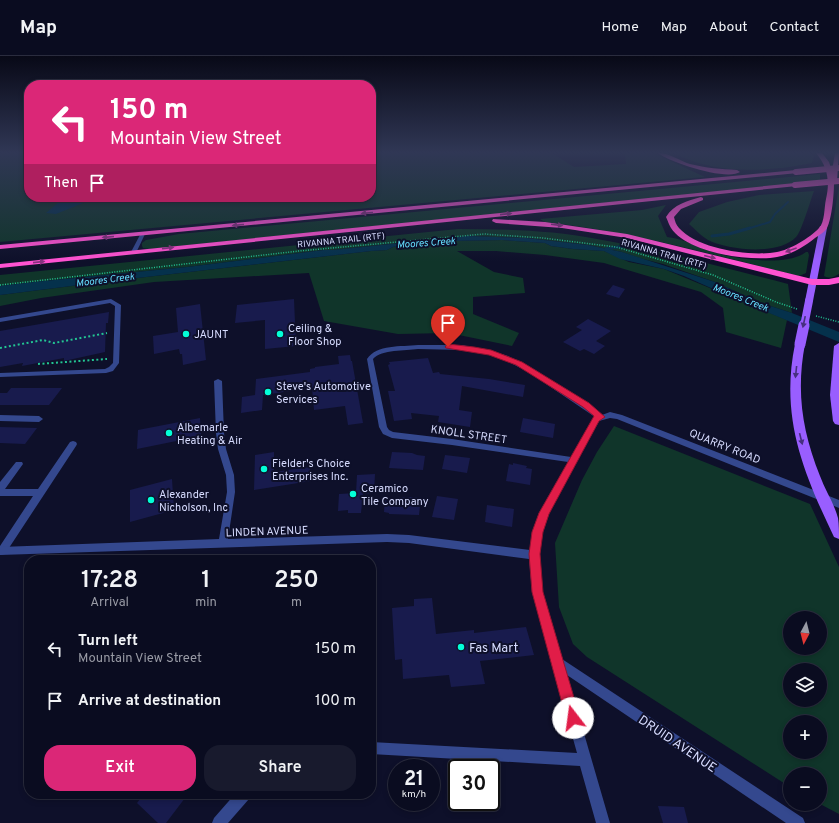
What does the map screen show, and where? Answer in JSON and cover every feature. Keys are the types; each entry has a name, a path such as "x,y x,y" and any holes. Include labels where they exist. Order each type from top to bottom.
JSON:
{"highway":[{"path":"0,247 619,189"},
{"path":"0,266 758,189"},
{"path":"761,189 716,196 690,203 671,214 670,222 679,232 694,241 718,250 750,255 775,255 803,246 823,228 831,190"},
{"path":"323,232 472,221 548,224 627,236 812,282 829,282 839,280"}],"main road":[{"path":"823,228 800,344 795,376 795,400 798,422 808,464 821,496 839,533"},
{"path":"839,346 836,395 839,421"}],"street":[{"path":"134,252 143,234"},
{"path":"0,320 110,301 118,305 116,363 110,369 106,371 0,375"},
{"name":"KNOLL STREET","path":"572,460 467,444 392,435 386,432 382,427 370,359 376,353 386,351 445,346 474,349 491,353 519,363 586,405 600,417"},
{"path":"218,382 220,433 222,449 230,475 231,492 223,544"},
{"name":"QUARRY ROAD","path":"600,417 610,415 620,417 839,504"},
{"path":"600,417 596,419 572,460 544,513 537,532 534,554 537,592 603,823"},
{"path":"0,418 39,419"},
{"path":"1,551 73,444"},
{"path":"0,488 19,464"},
{"path":"0,492 40,493"},
{"name":"LINDEN AVENUE","path":"1,551 402,539 534,554"},
{"name":"DRUID AVENUE","path":"558,663 798,823"},
{"path":"376,748 585,760"},
{"path":"218,823 240,799"}],"path":[{"name":"RIVANNA TRAIL (RTF)","path":"0,285 299,251 484,234 543,238 616,247 713,275 776,302 804,312"},
{"path":"810,314 839,322"},
{"path":"0,348 42,340 54,343 110,332"},
{"path":"36,366 40,363 108,359 108,353"}],"green space":[{"path":"0,189 24,189 24,202 376,202 376,189 577,189 0,242"},
{"path":"662,189 743,189 149,249 143,248 142,246 142,243 146,240 179,234"},
{"path":"839,189 839,274 834,277 824,276"},
{"path":"814,191 798,234 788,243 778,247 753,249 717,244 708,240 689,224 699,212 727,202 759,195"},
{"path":"666,205 658,216 667,237 685,241 723,255 747,259 786,259 797,257 808,252 809,255 806,273 799,276 638,237 545,222 540,219 642,210"},
{"path":"458,229 528,231 580,236 645,248 717,266 788,284 792,313 761,303 715,282 622,252 588,245 526,238 468,236 324,250 187,267 0,286 0,275"},
{"path":"502,240 545,243 551,246 573,249 604,251 629,262 664,269 787,320 781,348 726,332 723,308 701,292 604,263 545,255 496,251 457,251 494,272 523,278 525,293 473,297 473,314 519,333 512,346 449,333 398,334 324,321 309,273 154,282 41,298 0,306 0,295 387,250 393,247 408,244 450,241"},
{"path":"614,426 810,504 839,567 839,814 827,808 827,767 783,767 783,783 587,657 573,644 559,607 555,543 582,480 597,452"}],"water":[{"path":"59,202 86,202 56,214 46,213"},
{"name":"Moores Creek","path":"468,236 526,238 588,245 622,252 715,282 761,303 792,313 839,332 839,342 684,276 664,269 620,259 604,251 573,249 551,246 545,243 502,240 450,241 408,244 393,247 387,250 0,295 0,286 187,267 324,250"}],"building":[{"path":"613,285 625,289 619,298 606,294"},
{"name":"Ceiling & Floor Shop","path":"294,299 296,346 265,349 265,320 235,323 237,305"},
{"name":"JAUNT","path":"200,304 206,360 183,365 182,354 180,354 179,349 154,354 153,336 178,332 176,308"},
{"path":"109,312 108,323 106,323 105,352 64,361 64,358 22,366 23,363 0,367 0,331"},
{"path":"588,319 611,331 596,341 605,346 594,354 584,349 580,351 563,342 582,330 576,327"},
{"path":"350,355 363,423 348,425 345,406 314,410 312,388 263,395 262,410 241,413 242,397 255,395 256,379 310,372 310,369 315,367 339,364 338,356"},
{"path":"428,358 433,373 439,372 440,374 489,379 525,385 523,397 462,386 459,410 472,412 470,427 438,422 439,416 411,413 412,419 394,421 388,391 395,391 388,365 390,364 389,362"},
{"path":"11,388 62,388 49,405 0,405 0,393 7,393"},
{"name":"Albemarle Heating & Air","path":"200,418 201,436 137,449 138,430"},
{"path":"523,418 555,424 553,438 520,432"},
{"path":"0,427 37,428 25,444 0,443"},
{"name":"Fielder's Choice Enterprises Inc.","path":"274,452 274,472 310,467 311,481 254,490 255,455"},
{"path":"392,452 412,453 425,456 423,470 389,468"},
{"path":"445,455 470,458 467,473 442,469"},
{"path":"513,463 527,466 526,468 532,469 530,485 506,481 509,464 513,465"},
{"name":"Ceramico Tile Company","path":"375,474 374,493 363,494 361,513 348,513 348,510 338,511 339,494 356,493 357,475"},
{"name":"Alexander Nicholson, Inc","path":"172,479 174,510 130,522 130,490"},
{"path":"437,496 458,499 454,520 432,517"},
{"path":"421,497 419,515 389,514 384,512 385,498"},
{"path":"487,505 514,509 512,527 485,522"},
{"path":"432,598 436,634 474,630 474,633 526,627 534,655 480,661 485,684 451,687 449,675 403,679 402,659 395,660 392,608 414,606 414,599"},
{"path":"140,799 184,799 166,823 158,823 137,803"},
{"path":"658,806 684,807 688,823 663,823"}],"waterway":[{"path":"747,229 770,222 775,214 788,202"},
{"path":"712,236 729,234 750,228"},
{"path":"606,249 630,245"}],"place":[{"name":"JAUNT","path":"186,334"},
{"name":"Ceiling & Floor Shop","path":"280,334"},
{"name":"Steve's Automotive Services","path":"268,392"},
{"name":"Albemarle Heating & Air","path":"169,433"},
{"name":"Fielder's Choice Enterprises Inc.","path":"264,469"},
{"name":"Ceramico Tile Company","path":"353,494"},
{"name":"Alexander Nicholson, Inc","path":"151,500"},
{"name":"Fas Mart","path":"461,647"}],"route":[{"path":"448,347 474,349 491,353 519,363 586,405 600,417 596,419 572,460 544,513 537,532 534,554 537,592 573,718"}]}
